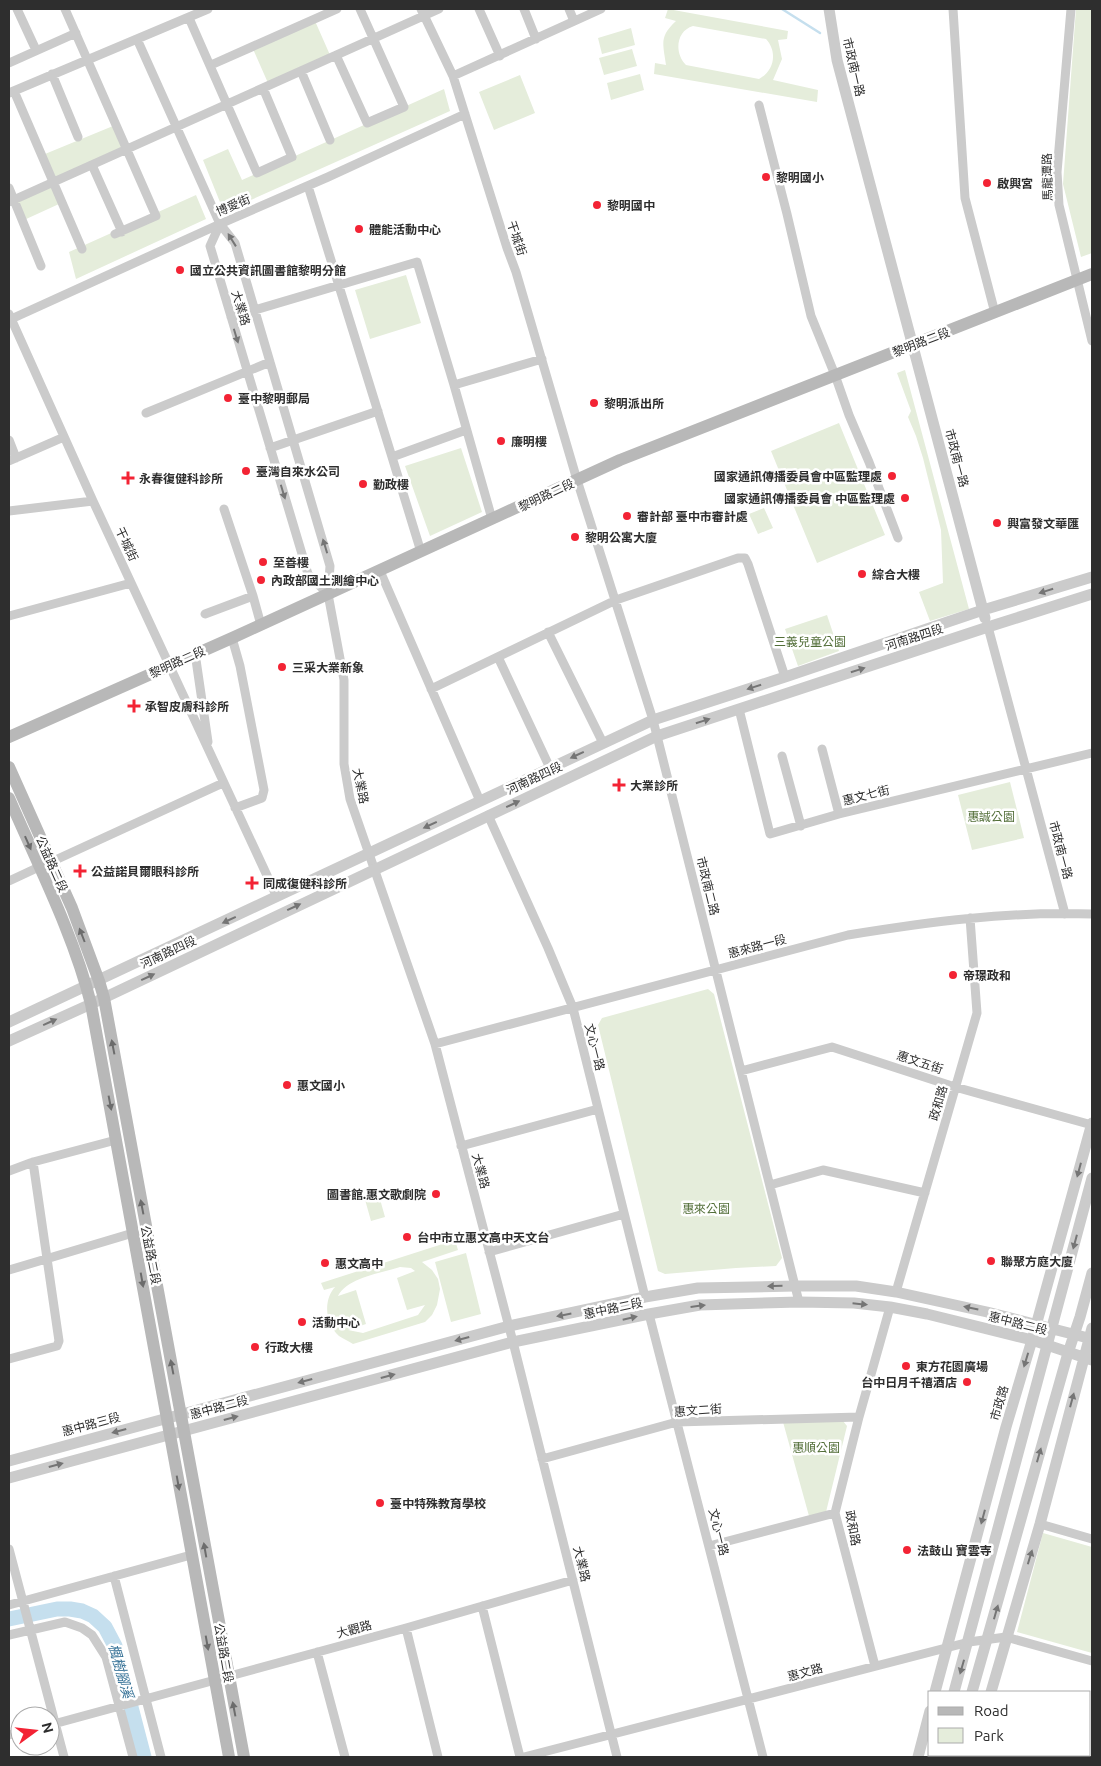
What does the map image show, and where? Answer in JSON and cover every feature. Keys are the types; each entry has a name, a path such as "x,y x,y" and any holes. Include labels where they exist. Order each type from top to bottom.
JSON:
{"main road":[{"name":"黎明路二段","path":"9,738 380,571 629,456 1092,274"},
{"name":"公益路二段","path":"9,767 72,908 104,998 244,1757"},
{"name":"公益路二段","path":"9,798 59,913 87,987 91,1004 214,1680 230,1757"}],"street":[{"path":"17,9 36,50"},
{"path":"65,9 89,59 156,216 119,233 92,165"},
{"path":"211,65 337,9"},
{"path":"336,55 367,123 404,107 360,9"},
{"path":"11,201 374,38 423,12 438,9"},
{"path":"479,9 500,56"},
{"path":"524,9 536,39"},
{"path":"569,9 574,21"},
{"path":"453,76 601,9"},
{"name":"市政南一路","path":"830,9 837,60 1025,770 1065,914"},
{"path":"953,9 966,198 995,313"},
{"name":"馬龍潭路","path":"1071,9 1057,172 1059,205 1092,341"},
{"path":"82,250 54,182 11,92 189,18 202,10"},
{"name":"干城街","path":"423,12 453,76 516,272 577,480"},
{"path":"189,18 257,173 292,157 263,88"},
{"path":"9,63 76,33"},
{"path":"137,39 220,224"},
{"path":"300,71 330,140"},
{"path":"52,74 78,137"},
{"path":"759,105 811,316 836,375 848,415 869,462 898,538"},
{"name":"博愛街","path":"9,318 308,186 464,114"},
{"path":"308,186 421,552"},
{"path":"9,188 11,201 42,266"},
{"name":"大業路","path":"328,594 308,574 210,246 220,224 235,243 330,566 328,594 344,680 344,764 350,800 434,1044 509,1326 617,1757"},
{"path":"231,317 417,262 492,519"},
{"name":"干城街","path":"9,318 277,897"},
{"path":"454,385 542,360"},
{"path":"146,413 270,362"},
{"path":"270,448 378,411"},
{"path":"392,457 466,430"},
{"path":"9,440 13,459 64,437"},
{"name":"市政南二路","path":"577,480 653,720 800,1302"},
{"path":"9,511 93,501"},
{"path":"224,509 253,596 260,625"},
{"path":"431,689 616,600 738,558 745,558 748,564 785,677"},
{"path":"380,571 480,801"},
{"name":"河南路四段","path":"9,1022 653,720 983,610 1092,577"},
{"path":"9,616 131,583"},
{"name":"河南路四段","path":"9,1041 104,998 657,736 1092,594"},
{"path":"205,614 253,596"},
{"path":"548,632 603,742"},
{"path":"232,638 240,666 264,790 262,798 235,808"},
{"path":"195,653 209,753"},
{"path":"498,658 550,768"},
{"name":"惠文七街","path":"739,709 770,834 839,814 1092,753"},
{"path":"822,750 839,814"},
{"path":"782,756 801,826"},
{"path":"51,862 223,783"},
{"name":"文心一路","path":"488,815 548,948 572,1008 645,1297"},
{"path":"9,881 39,867"},
{"name":"惠來路一段","path":"434,1044 848,935 912,924 970,918 1092,914"},
{"name":"政和路","path":"896,1292 977,1013 970,918"},
{"name":"惠文五街","path":"741,1071 832,1047 955,1087 1092,1124"},
{"path":"461,1146 598,1109"},
{"name":"市政路","path":"935,1691 1006,1427 1092,1124"},
{"path":"9,1171 33,1162 116,1140"},
{"path":"9,1359 57,1346 58,1341 33,1162"},
{"path":"770,1185 824,1170 925,1193"},
{"path":"954,1691 1092,1178"},
{"path":"489,1252 624,1214"},
{"name":"公益路二段","path":"9,1270 133,1233"},
{"path":"972,1691 1092,1273"},
{"name":"惠中路二段","path":"181,1414 509,1326 645,1297 698,1288 856,1286 896,1292 1074,1334 1091,1335"},
{"name":"惠中路二段","path":"169,1435 513,1342 700,1305 800,1302 854,1303 890,1307 927,1314 1032,1340 1088,1359"},
{"name":"政和路","path":"875,1666 835,1513 859,1417 890,1307"},
{"name":"文心一路","path":"650,1314 764,1757"},
{"path":"991,1691 1088,1359 1091,1335"},
{"name":"惠中路三段","path":"9,1461 181,1414"},
{"name":"惠文二街","path":"542,1459 677,1422 859,1417"},
{"path":"9,1478 169,1435"},
{"path":"709,1546 835,1513"},
{"path":"1040,1524 1092,1539"},
{"path":"9,1549 49,1706"},
{"path":"9,1605 24,1603 191,1555"},
{"path":"114,1576 143,1700 161,1757"},
{"name":"大觀路","path":"122,1705 406,1628 573,1580"},
{"path":"482,1606 520,1757"},
{"path":"9,1635 30,1627 65,1622 82,1628 92,1635 106,1657 122,1705 133,1757"},
{"path":"406,1628 438,1757"},
{"name":"惠文路","path":"524,1757 969,1642 1006,1637 1092,1661"},
{"path":"317,1652 345,1757"},
{"path":"60,1722 122,1705"},
{"path":"918,1757 928,1719"},
{"path":"60,1745 64,1757"}],"green space":[{"path":"668,9 788,31 787,39 778,40 782,59 773,80 818,90 817,102 654,74 655,63 666,65 664,51 665,36 676,21 665,18","holes":["693,26 766,39 772,50 773,61 768,71 759,79 686,65 678,49 680,37 687,29"]},
{"path":"1076,9 1092,9 1092,253 1081,257 1063,184"},
{"path":"315,21 330,55 268,83 253,49"},
{"path":"631,28 635,45 602,54 598,38"},
{"path":"632,49 637,66 604,75 599,58"},
{"path":"640,74 644,90 611,100 607,83"},
{"path":"520,75 535,113 494,130 479,92"},
{"path":"444,89 450,111 224,212 203,160 228,149 242,180"},
{"path":"113,126 122,147 56,178 45,154"},
{"path":"51,186 59,204 24,220 16,201"},
{"path":"196,195 206,219 76,279 69,252"},
{"path":"406,275 421,323 370,339 355,290"},
{"path":"905,370 969,609 930,621 919,592 943,583 941,530 923,458 908,417 911,411 897,373"},
{"path":"839,423 885,535 817,563 771,451"},
{"path":"461,448 482,512 430,536 405,466"},
{"path":"764,508 773,528 758,534 749,514"},
{"name":"三義兒童公園","path":"827,615 839,651 798,666 785,629"},
{"name":"惠誠公園","path":"1010,782 1024,838 972,850 958,795"},
{"name":"惠來公園","path":"708,989 714,994 782,1258 776,1266 665,1274 658,1271 598,1025 602,1018"},
{"path":"378,1192 385,1217 371,1221 364,1196"},
{"path":"455,1240 458,1250 422,1262 432,1270 438,1279 440,1289 437,1305 432,1315 425,1322 353,1344 334,1331 328,1319 327,1305 331,1292 335,1287 324,1290 321,1283","holes":["400,1267 411,1268 415,1271 397,1278 407,1310 425,1305 418,1315 363,1333 348,1330 366,1324 356,1290 338,1296 342,1290 357,1280 374,1274"]},
{"path":"466,1253 481,1314 451,1322 435,1262"},
{"name":"惠順公園","path":"843,1421 847,1426 826,1512 809,1516 783,1422"},
{"path":"1043,1533 1092,1547 1092,1653 1017,1632"}],"waterway":[{"path":"782,9 820,33"},
{"name":"楓樹腳溪","path":"9,1619 57,1609 70,1609 82,1611 93,1616 105,1627 115,1646 144,1757"}],"place":[{"name":"黎明國小","path":"766,177"},
{"name":"啟興宮","path":"987,183"},
{"name":"黎明國中","path":"597,205"},
{"name":"體能活動中心","path":"359,229"},
{"name":"國立公共資訊圖書館黎明分館","path":"180,270"},
{"name":"臺中黎明郵局","path":"228,398"},
{"name":"黎明派出所","path":"594,403"},
{"name":"廉明樓","path":"501,441"},
{"name":"臺灣自來水公司","path":"246,471"},
{"name":"國家通訊傳播委員會中區監理處","path":"892,476"},
{"name":"永春復健科診所","path":"128,478"},
{"name":"勤政樓","path":"363,484"},
{"name":"國家通訊傳播委員會 中區監理處","path":"905,498"},
{"name":"審計部 臺中市審計處","path":"627,516"},
{"name":"興富發文華匯","path":"997,523"},
{"name":"黎明公寓大廈","path":"575,537"},
{"name":"至善樓","path":"263,562"},
{"name":"綜合大樓","path":"862,574"},
{"name":"內政部國土測繪中心","path":"261,580"},
{"name":"三采大業新象","path":"282,667"},
{"name":"承智皮膚科診所","path":"134,706"},
{"name":"大業診所","path":"619,785"},
{"name":"公益諾貝爾眼科診所","path":"80,871"},
{"name":"同成復健科診所","path":"252,883"},
{"name":"帝璟政和","path":"953,975"},
{"name":"惠文國小","path":"287,1085"},
{"name":"圖書館.惠文歌劇院","path":"436,1194"},
{"name":"台中市立惠文高中天文台","path":"407,1237"},
{"name":"聯聚方庭大廈","path":"991,1261"},
{"name":"惠文高中","path":"325,1263"},
{"name":"活動中心","path":"302,1322"},
{"name":"行政大樓","path":"255,1347"},
{"name":"東方花園廣場","path":"906,1366"},
{"name":"台中日月千禧酒店","path":"967,1382"},
{"name":"臺中特殊教育學校","path":"380,1503"},
{"name":"法鼓山 寶雲寺","path":"907,1550"}]}
